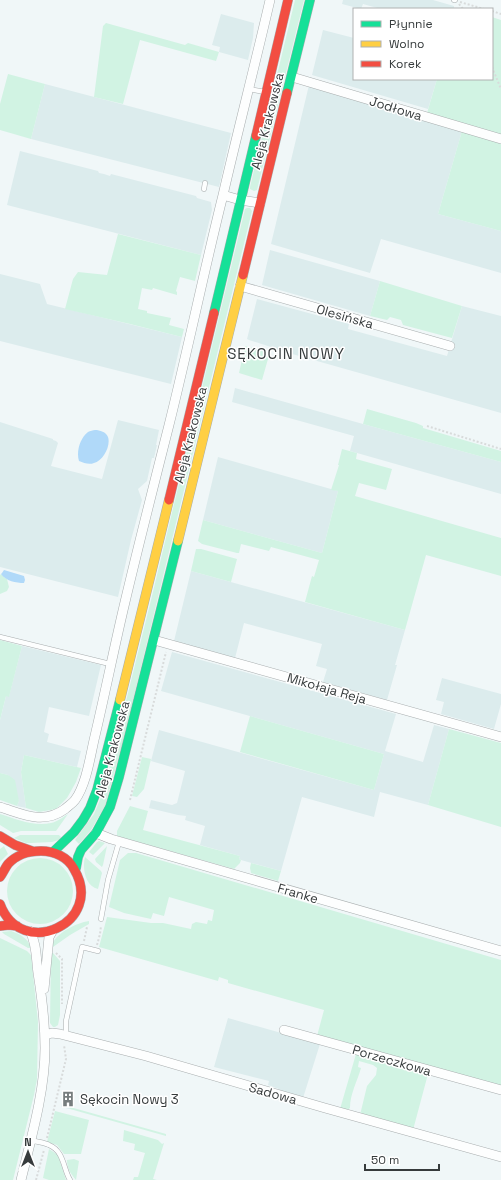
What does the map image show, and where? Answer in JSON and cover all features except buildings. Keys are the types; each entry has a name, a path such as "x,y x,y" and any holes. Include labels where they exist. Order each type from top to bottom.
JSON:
{"main road":[{"name":"Aleja Krakowska","path":"53,852 68,839 89,810 97,790 132,653 288,0"},
{"name":"Aleja Krakowska","path":"76,868 81,850 96,833 105,818 114,795 154,640 310,0"},
{"path":"0,836 14,845 32,851 53,852 66,859 76,868 79,875 82,892 78,909 67,923 60,928 44,932 30,931 17,926 0,926"},
{"path":"1,872 14,857 32,851"},
{"path":"0,904 5,914 17,926"}],"street":[{"path":"0,807 37,818 46,818 56,815 74,802 81,789 90,759 140,535 171,418 270,0"},
{"name":"Jodłowa","path":"292,77 501,139"},
{"path":"223,195 240,200 260,203"},
{"name":"Olesińska","path":"240,286 450,346"},
{"name":"Mikołaja Reja","path":"154,640 501,737"},
{"name":"Franke","path":"96,833 119,842 501,951"},
{"path":"43,1002 49,937 53,930"},
{"path":"21,1180 39,1104 44,1074 45,1048 43,1002 34,942 30,931"},
{"name":"Porzeczkowa","path":"284,1030 501,1090"},
{"name":"Sadowa","path":"45,1035 52,1033 65,1039 153,1058 501,1157"}],"lane":[{"path":"249,89 266,92"},
{"path":"204,189 205,183"},
{"path":"0,637 110,664"},
{"path":"101,919 108,880 119,842"},
{"path":"65,1039 66,1021 82,947 97,951"},
{"path":"30,1140 50,1145 60,1154 70,1180"}],"path":[{"path":"455,0 481,8"},
{"path":"493,69 501,89"},
{"path":"427,426 501,449"},
{"path":"130,800 167,649"},
{"path":"97,951 101,919"},
{"path":"82,947 87,927"},
{"path":"53,950 62,959 62,1007"},
{"path":"36,1180 66,1059 65,1039"}],"shaded area":[{"path":"343,0 433,0 454,6 454,8 377,8 363,4 361,8 357,8 342,4"},
{"path":"221,14 254,23 253,38 248,60 219,52 220,47 212,45"},
{"path":"323,30 353,38 353,80 437,80 428,109 312,75"},
{"path":"45,84 231,133 219,187 31,139"},
{"path":"309,85 462,131 438,214 501,231 501,273 381,239 370,273 271,244"},
{"path":"20,151 98,171 99,173 110,176 111,174 196,196 197,198 211,202 212,210 201,255 7,205"},
{"path":"270,250 380,281 370,316 262,285"},
{"path":"0,274 40,284 47,304 182,337 171,384 0,341"},
{"path":"257,299 349,324 348,329 447,356 462,306 501,316 501,413 271,348 249,340 247,339"},
{"path":"235,388 501,462 501,494 350,451 354,436 232,402"},
{"path":"118,420 159,430 154,458 152,458 147,481 138,489 142,500 118,597 0,567 0,422 56,441 58,443 51,466 102,479"},
{"path":"218,457 338,491 322,553 203,520"},
{"path":"191,571 405,630 387,700 323,682 327,669 316,666 322,644 244,623 235,658 174,641"},
{"path":"22,646 101,665 89,716 49,707 44,732 49,734 47,742 81,751 77,767 24,755 21,772 26,808 17,806 19,801 8,775 0,773 0,720 6,696 9,696"},
{"path":"172,652 396,714 385,751 423,762 434,725 449,729 428,805 380,792 374,817 302,797 281,871 241,860 239,859 240,856 200,845 205,826 185,820 186,816 149,808 151,800 172,805 177,803 185,771 151,761 159,730 374,790 384,754 161,691"},
{"path":"442,678 501,694 501,704 494,729 441,714 444,702 436,700"},
{"path":"228,1018 320,1044 303,1098 282,1092 279,1089 268,1085 269,1081 214,1067"},
{"path":"64,1093 73,1095 70,1109 61,1107"}],"green space":[{"path":"295,0 304,0 257,190 254,191 250,189 250,187"},
{"path":"493,17 501,20 501,136 427,113 437,80 493,80"},
{"path":"106,23 185,45 188,43 219,52 216,61 140,40 123,104 94,97 103,26"},
{"path":"8,74 45,84 31,139 0,130 0,104"},
{"path":"462,131 501,143 501,231 438,214"},
{"path":"250,208 252,211 122,745 105,806 91,830 79,844 75,840 94,814 104,790 245,209"},
{"path":"118,234 201,255 195,281 180,277 176,291 177,295 153,288 152,290 142,288 138,309 147,311 147,313 171,318 169,325 184,329 182,337 65,309 73,279 78,272 107,275"},
{"path":"380,281 462,306 452,338 403,325 401,320 390,317 387,320 370,316"},
{"path":"245,346 270,352 262,380 239,373"},
{"path":"367,409 416,423 423,426 423,428 501,451 501,462 363,424"},
{"path":"342,449 357,453 356,459 392,469 386,490 359,483 355,496 501,538 501,576 426,555 405,630 305,602 312,576 314,577 319,560 271,547 269,551 241,544 239,553 237,553 202,544 198,541 203,520 322,553 338,491 331,490 339,465"},
{"path":"196,549 237,559 231,582 191,571"},
{"path":"1,574 7,579 9,587 7,591 0,594 0,575"},
{"path":"0,640 22,646 9,697 6,696 0,720"},
{"path":"250,716 384,754 374,790 240,752"},
{"path":"449,729 501,743 501,827 428,805"},
{"path":"24,755 81,768 76,782 67,798 56,809 39,812 26,808 21,772"},
{"path":"142,757 151,759 144,789 137,797 132,796"},
{"path":"0,773 8,775 15,780 19,801 17,806 0,800"},
{"path":"130,806 148,811 143,830 240,856 240,863 234,869 117,836 117,831"},
{"path":"0,814 25,822 45,824 58,821 68,814 56,831 21,831 13,833 0,825"},
{"path":"20,835 59,835 61,837 59,840 52,842 26,843 14,838"},
{"path":"99,841 105,843 93,855 89,852"},
{"path":"4,846 8,854 0,862 0,849"},
{"path":"107,846 102,867 96,862 95,859"},
{"path":"128,853 136,853 501,960 501,1088 317,1036 324,1010 228,983 228,980 219,977 218,981 99,947 107,917 151,923 163,923 191,929 192,924 196,922 207,924 208,920 212,921 214,910 169,897 164,916 153,913 151,919 124,913 109,907 120,860"},
{"path":"85,857 102,873 98,889 87,880 84,871"},
{"path":"40,858 52,861 63,868 70,879 73,891 70,903 63,914 52,921 40,924 28,921 17,914 10,903 7,891 10,879 17,868 28,861"},
{"path":"251,863 281,871 278,881 251,873"},
{"path":"89,921 89,924 51,947 53,942 61,933 72,926"},
{"path":"11,931 23,937 31,948 28,948 2,932"},
{"path":"0,938 27,951 31,955 38,1022 37,1079 13,1180 0,1180"},
{"path":"51,953 53,953 60,961 60,1015 58,1025 55,1027 53,1027 50,1023"},
{"path":"356,1054 428,1074 413,1130 360,1115 367,1086 376,1075 377,1068 373,1065 359,1061 358,1067 361,1068 352,1093 350,1108 346,1111 340,1109"},
{"path":"70,1107 166,1134 166,1136 70,1109"},
{"path":"55,1111 89,1120 81,1154 64,1154 57,1145 47,1142"},
{"path":"124,1130 158,1140 162,1144 164,1143 153,1179 157,1180 133,1180 134,1177 138,1177 145,1153 134,1150 135,1144 123,1141"},
{"path":"49,1149 58,1155 66,1180 49,1180 43,1178"},
{"path":"74,1159 79,1161 76,1180 69,1170 67,1163 67,1160"}],"water":[{"path":"95,430 103,432 108,437 109,441 106,453 97,462 92,464 79,461 78,454 81,441 88,432"},
{"path":"4,570 24,576 24,583 8,580 1,574"}],"traffic: fast":[{"path":"287,93 310,0"},
{"path":"214,313 256,136"},
{"path":"76,868 81,850 96,833 110,807 119,777 178,541"},
{"path":"53,852 74,832 90,808 97,790 120,700"}],"traffic: slow":[{"path":"178,541 243,275"},
{"path":"120,700 169,500"}],"traffic: jam":[{"path":"256,136 288,0"},
{"path":"243,275 287,93"},
{"path":"169,500 214,313"},
{"path":"0,836 15,845 32,851"},
{"path":"0,877 8,864 19,856 32,852 46,851 56,854 68,861 74,869 81,888 79,905 70,919 57,928 41,932 25,930 11,921 0,904"},
{"path":"0,926 17,926"}],"place":[{"name":"Sękocin Nowy 3","path":"68,1099"}],"district":[{"name":"SĘKOCIN NOWY","path":"286,354"}]}
